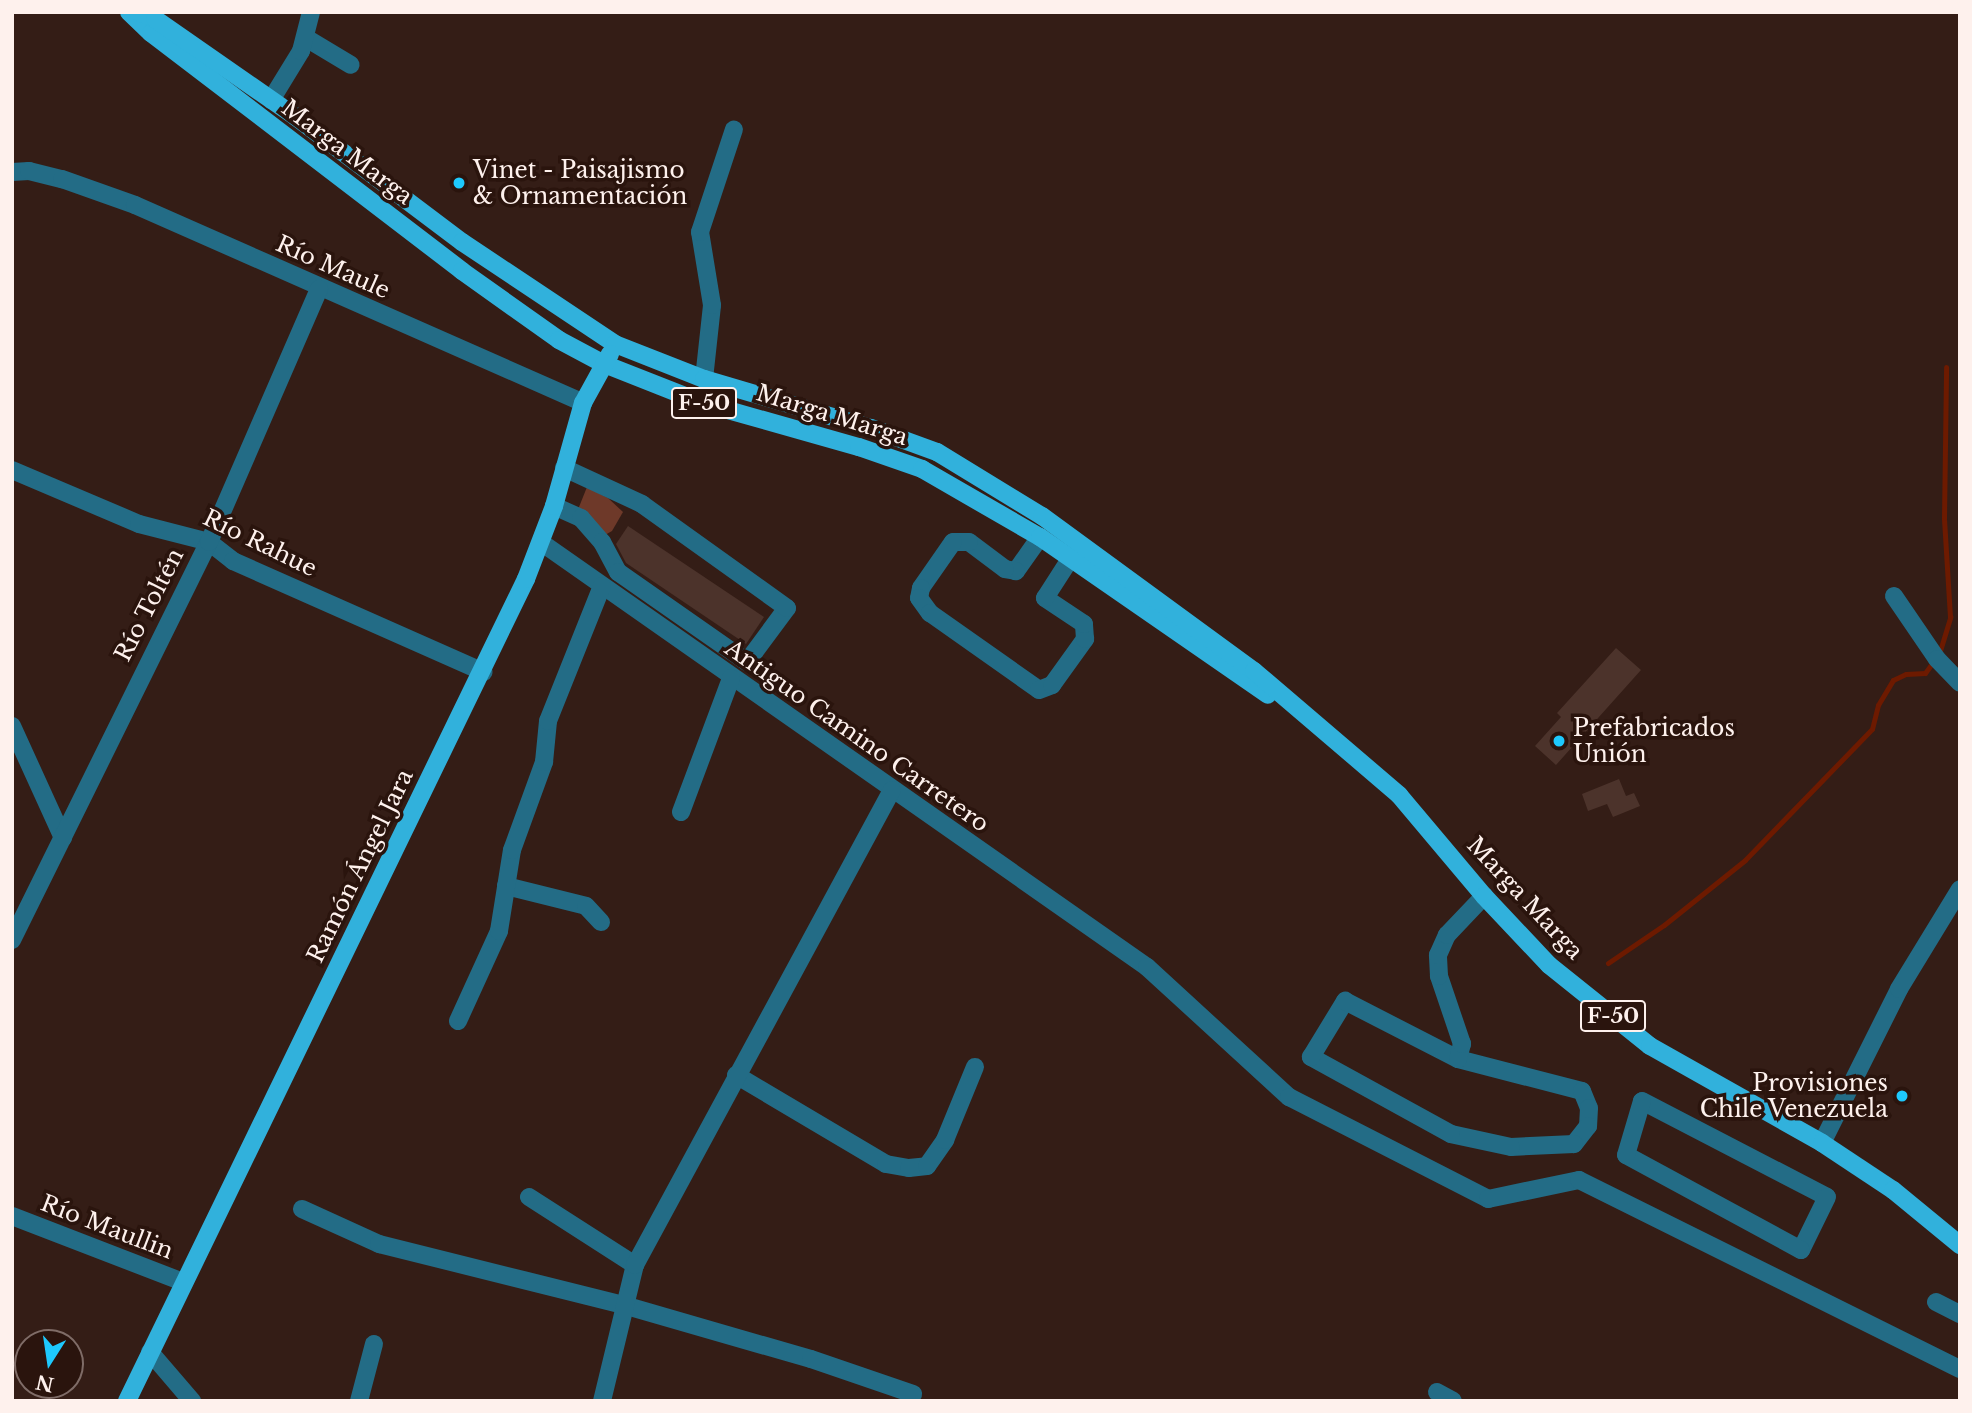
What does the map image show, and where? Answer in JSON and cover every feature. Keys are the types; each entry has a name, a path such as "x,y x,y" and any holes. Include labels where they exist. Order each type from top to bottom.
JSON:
{"main road":[{"name":"Marga Marga","path":"130,12 151,33 461,271 559,340 604,364 703,403 859,447 922,469 1040,537 1315,726"},
{"name":"Marga Marga","path":"138,12 155,19 271,100 462,242 615,344 704,379 871,428 937,452 1042,516 1254,671 1315,726 1399,795 1484,896 1549,965 1650,1046 1822,1143 1892,1190 1960,1245"},
{"name":"Ramón Ángel Jara","path":"127,1401 483,672 542,543 583,403 615,344"}],"street":[{"path":"271,100 306,38 311,12"},
{"path":"306,38 351,65"},
{"path":"704,379 712,305 700,232 734,129"},
{"name":"Río Maule","path":"12,172 29,171 62,179 135,205 319,289 583,403"},
{"name":"Río Toltén","path":"12,940 209,542 319,289"},
{"path":"554,506 581,518 602,542 618,572 747,662 787,608 642,504 564,468"},
{"name":"Río Rahue","path":"12,470 139,524 209,542 233,561 483,672"},
{"path":"1040,537 1016,572 1005,569 969,542 953,541 920,588 919,598 930,613 1039,690 1052,685 1085,639 1084,624 1045,598 1070,559"},
{"name":"Antiguo Camino Carretero","path":"542,543 1147,967 1289,1097 1488,1199 1579,1180 1960,1369"},
{"path":"458,1021 499,931 512,850 544,762 548,721 602,586"},
{"path":"1894,596 1937,659 1960,683"},
{"path":"681,812 731,678"},
{"path":"12,726 63,838"},
{"path":"602,1401 635,1265 892,790"},
{"path":"506,886 586,906 601,922"},
{"path":"1822,1143 1899,989 1960,889"},
{"path":"1458,1059 1462,1044 1440,976 1438,955 1447,935 1484,896"},
{"path":"1345,1001 1458,1059 1582,1091 1588,1108 1588,1126 1574,1144 1511,1147 1451,1134 1311,1057 1345,1001"},
{"path":"736,1075 886,1164 909,1168 927,1166 945,1140 975,1067"},
{"path":"1642,1101 1827,1197 1801,1250 1626,1155 1642,1101"},
{"path":"529,1197 635,1265"},
{"path":"302,1209 379,1244 627,1306 811,1359 913,1394"},
{"name":"Río Maullin","path":"12,1216 183,1282"},
{"path":"1936,1302 1960,1314"},
{"path":"359,1401 374,1344"},
{"path":"150,1352 192,1401"},
{"path":"1437,1392 1453,1401"}],"shaded area":[{"path":"587,487 608,498 623,512 612,531 605,535 577,512"}],"building":[{"path":"628,526 764,617 746,644 626,563 616,544"},
{"path":"1616,648 1641,670 1556,765 1535,746 1561,717 1557,713"},
{"path":"1619,779 1626,796 1634,793 1640,806 1613,817 1607,804 1588,811 1582,794"}],"waterway":[{"path":"1939,654 1950,617 1944,518 1946,367"},
{"path":"1608,963 1664,925 1745,860 1872,729 1878,705 1893,680 1906,674 1925,673 1933,662"}],"place":[{"name":"Vinet - Paisajismo & Ornamentación","path":"459,183"},
{"name":"Prefabricados Unión","path":"1559,741"},
{"name":"Provisiones Chile Venezuela","path":"1902,1096"}]}
